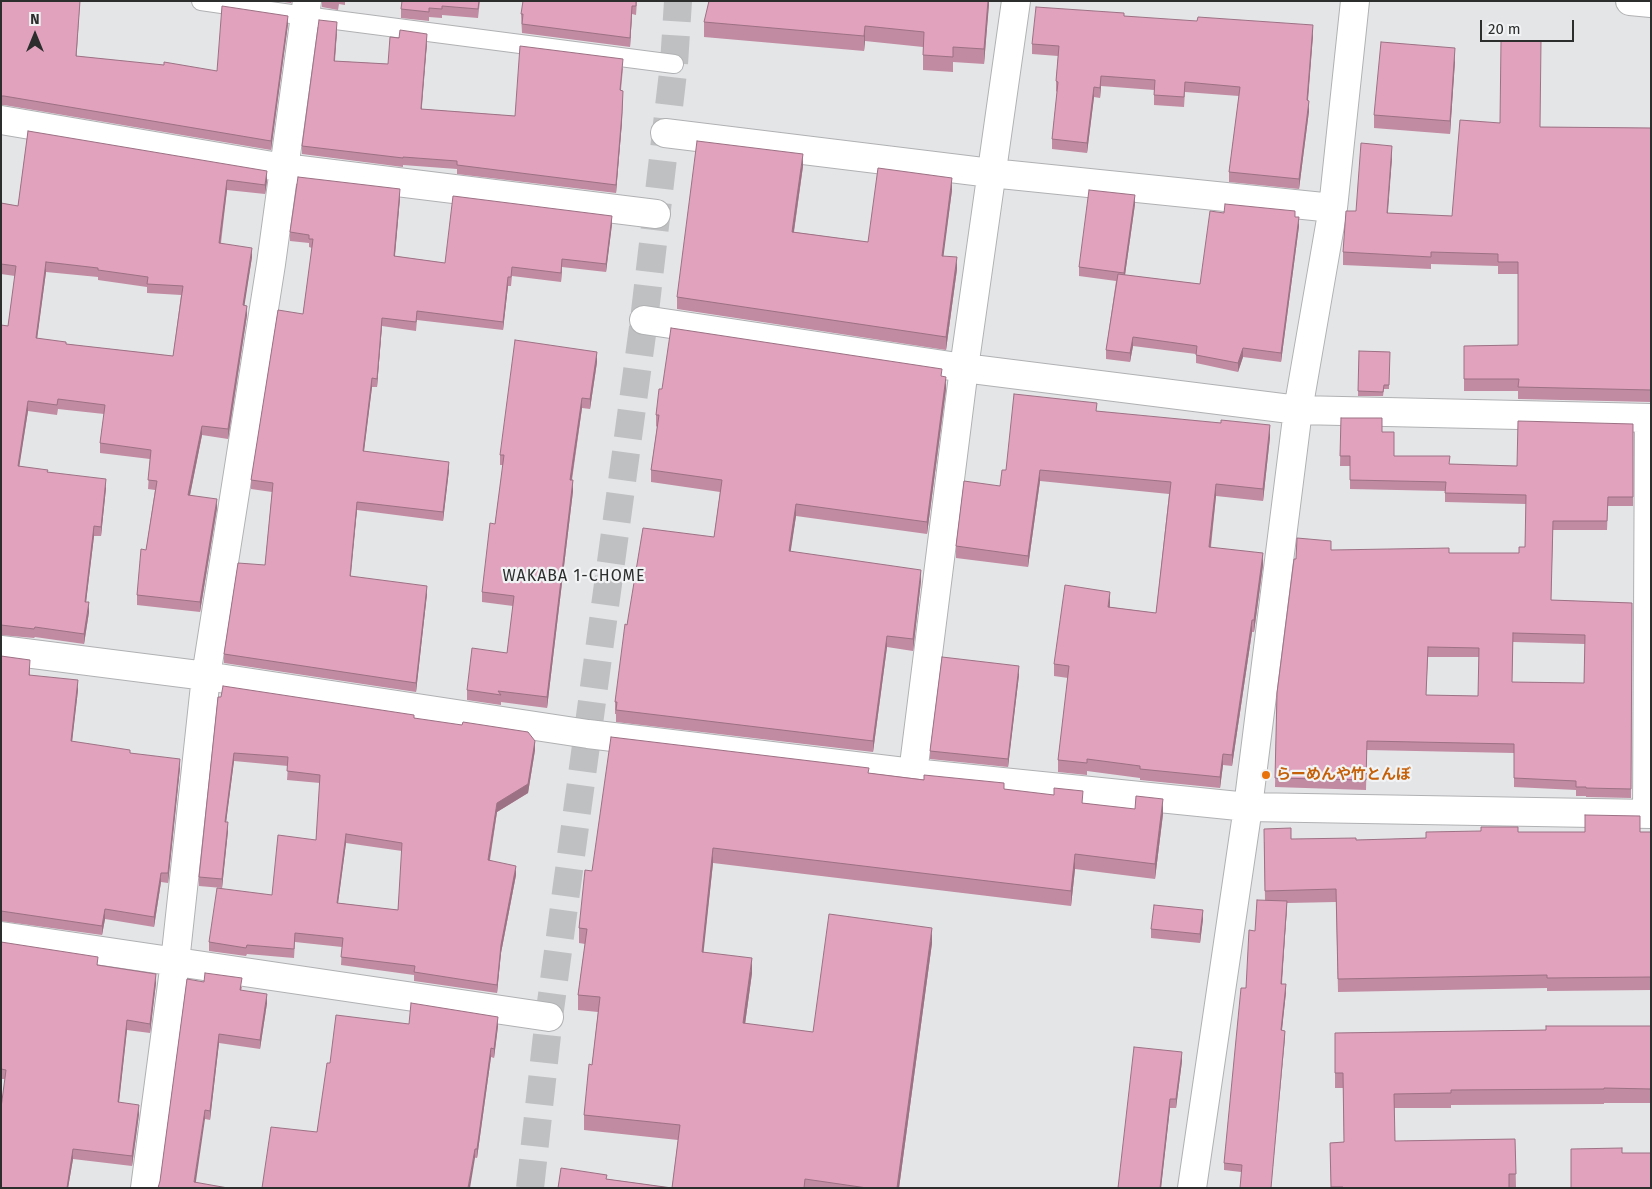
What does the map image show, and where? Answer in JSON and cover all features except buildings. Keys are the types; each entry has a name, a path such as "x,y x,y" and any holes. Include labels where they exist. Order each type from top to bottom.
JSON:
{"street":[{"path":"913,773 964,368 1016,1"},
{"path":"1192,1188 1248,807 1298,410 1332,208 1355,1"},
{"path":"1630,1 1651,3"},
{"path":"145,1188 175,962 206,676 265,301 306,9"},
{"path":"1,120 284,168 656,214"},
{"path":"665,133 991,173 1332,208"},
{"path":"1,650 206,676 588,734 913,773 1248,807 1649,814 1650,418 1298,410 964,368 644,320"},
{"path":"1,936 549,1017"}],"lane":[{"path":"201,1 306,9 674,64"}],"tunnel":[{"path":"530,1188 549,1017 644,320 674,64 678,1"}],"place":[{"name":"らーめんや竹とんぼ","path":"1266,775"}],"district":[{"name":"WAKABA 1-CHOME","path":"574,577"}]}
